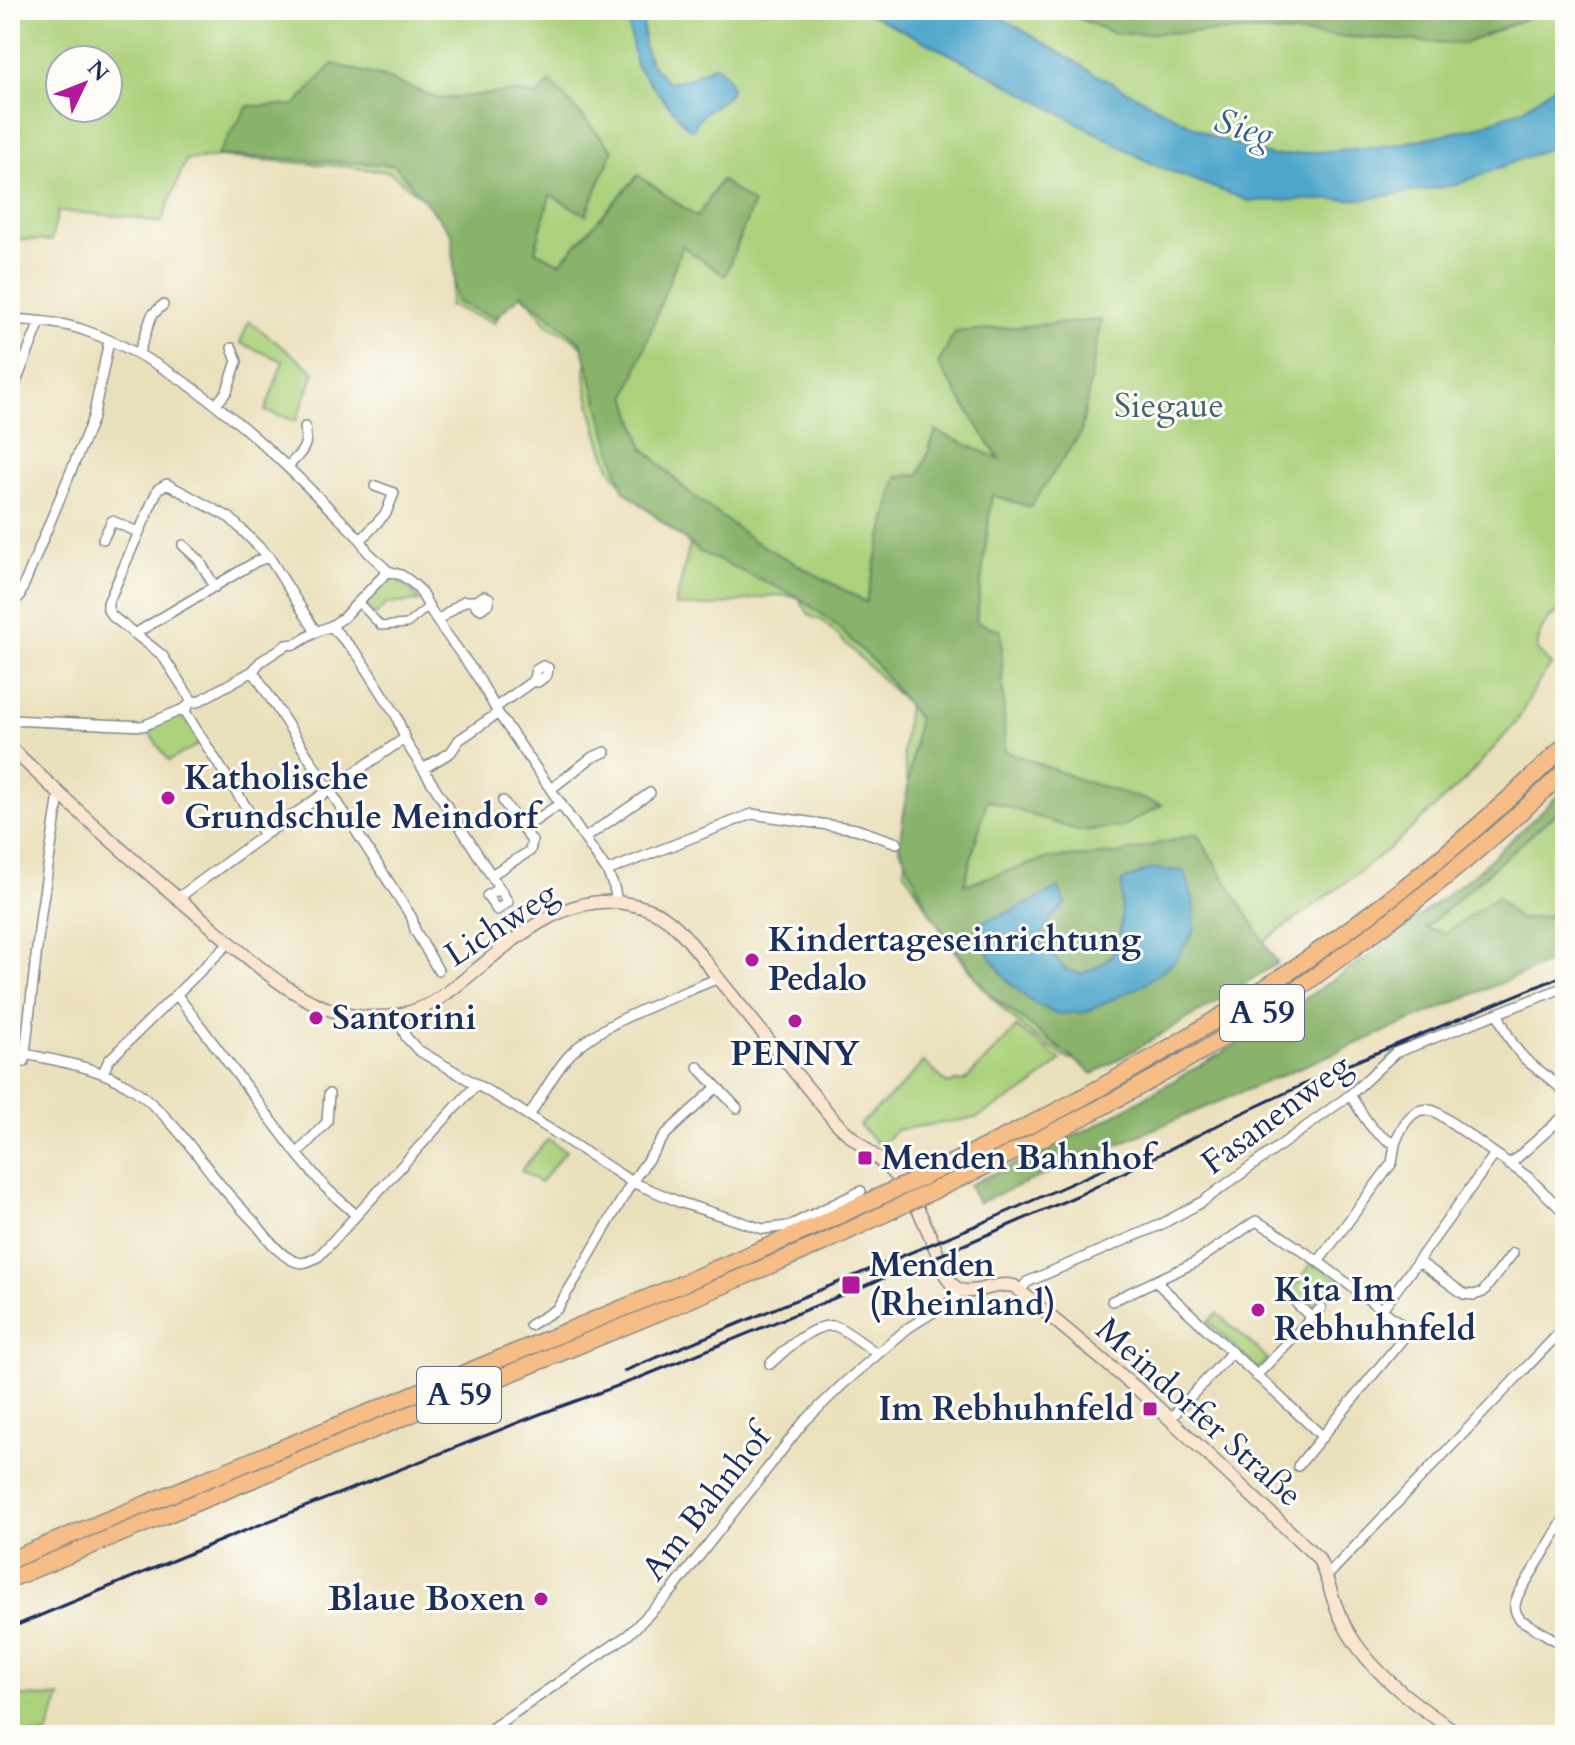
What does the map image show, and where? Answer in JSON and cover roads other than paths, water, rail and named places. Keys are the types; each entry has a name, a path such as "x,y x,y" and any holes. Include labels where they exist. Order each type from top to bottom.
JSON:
{"highway":[{"name":"A 59","path":"10,1560 818,1225 1081,1099 1215,1022 1361,922 1441,859 1565,745"},
{"name":"A 59","path":"10,1579 825,1242 1089,1116 1209,1047 1370,937 1423,896 1565,771"}],"main road":[{"name":"Lichweg","path":"10,747 59,795 230,942 291,989 321,1005 353,1015 397,1015 427,1006 553,915 583,904 617,901"},
{"path":"617,901 650,908 670,921 833,1119 889,1168 917,1207 947,1278 958,1289 967,1292 1002,1284 1021,1290"},
{"name":"Meindorfer Straße","path":"1021,1290 1128,1381 1318,1558 1340,1616 1373,1664 1419,1707 1461,1735"}],"street":[{"path":"138,355 152,315 163,305"},
{"path":"10,319 57,323 87,331 187,383 287,467 388,571 419,589 437,621 607,871 617,901"},
{"path":"10,397 40,322"},
{"path":"10,613 14,605 12,601 19,597 93,418 109,341"},
{"path":"216,405 227,391 237,361 232,348"},
{"path":"287,467 304,450 308,439 305,427"},
{"path":"192,701 162,655 108,610 112,593 158,489 167,484 230,518 269,557 316,632"},
{"path":"361,540 386,513 394,493 375,486"},
{"path":"103,539 112,521 138,532"},
{"path":"183,545 199,560 215,587"},
{"path":"136,633 257,561 269,557"},
{"path":"192,701 197,702 253,671 260,662 286,645 296,644 331,626 343,618 388,571"},
{"path":"437,621 464,601 476,601"},
{"path":"358,602 381,626 407,624 429,606"},
{"path":"331,626 358,655 396,715 407,744 499,888"},
{"path":"253,671 412,918 415,930 438,970"},
{"path":"423,769 451,752 459,740 533,681"},
{"path":"10,720 143,726 186,708 192,701"},
{"path":"179,711 185,712 264,835"},
{"path":"178,898 405,738"},
{"path":"551,789 591,758 605,752"},
{"path":"585,838 650,793"},
{"path":"59,795 24,1058 103,1073 129,1086 156,1107 192,1147 216,1180 288,1259 299,1263 319,1256 477,1084"},
{"path":"491,875 530,851 532,841 503,801"},
{"name":"Lichweg","path":"523,829 561,803"},
{"path":"607,871 752,814 856,829 897,843"},
{"path":"103,1073 109,1060 230,942"},
{"path":"529,1116 566,1059 587,1041 631,1016 718,978"},
{"name":"Fasanenweg","path":"1021,1290 1027,1282 1160,1225 1202,1202 1350,1095 1395,1053 1565,987"},
{"path":"177,995 297,1154 325,1187 356,1215"},
{"path":"1498,1014 1513,1044 1526,1060 1555,1081 1565,1093"},
{"path":"397,1015 406,1037 418,1050 632,1182 679,1202 763,1229 789,1226 861,1191"},
{"path":"698,1067 737,1108"},
{"path":"530,1325 557,1309 632,1182 666,1134 717,1087"},
{"path":"297,1154 327,1122 329,1094"},
{"path":"1350,1095 1368,1125 1380,1137 1395,1144"},
{"path":"1318,1262 1392,1163 1397,1137 1414,1112 1420,1109 1429,1108 1529,1178 1565,1213"},
{"path":"1509,1165 1565,1115"},
{"path":"1382,1309 1495,1154"},
{"path":"1112,1301 1194,1263 1256,1221 1318,1262 1405,1327 1405,1336 1298,1466"},
{"path":"1418,1261 1464,1294 1474,1295 1483,1292 1513,1253"},
{"path":"1155,1281 1323,1437"},
{"name":"Am Bahnhof","path":"482,1735 628,1635 671,1592 803,1423 908,1328 950,1302 958,1289"},
{"path":"1297,1304 1312,1318"},
{"path":"1256,1376 1321,1308"},
{"path":"770,1364 799,1338 830,1326 842,1330 878,1354"},
{"path":"1327,1576 1565,1327"},
{"path":"1170,1419 1231,1353"},
{"path":"1565,1518 1514,1606 1515,1614 1521,1620 1565,1646"}],"water":[{"path":"626,10 643,10 644,46 650,62 668,83 690,78 713,66 717,66 728,78 731,87 729,94 699,119 694,129 685,125 636,66"},
{"path":"862,10 989,10 1097,75 1211,136 1272,156 1393,145 1474,128 1523,109 1565,79 1565,135 1544,150 1456,185 1365,199 1249,201 1154,165 991,75"},
{"path":"1150,869 1184,871 1193,898 1195,929 1174,962 1141,986 1086,1012 1055,1014 1029,1000 1007,980 985,949 978,923 1013,911 1059,888 1065,905 1051,918 1039,941 1066,970 1081,974 1091,970 1106,961 1117,948 1122,882"}],"railway":[{"path":"10,1628 234,1535 634,1380 945,1253 1079,1195 1330,1072 1565,975"},
{"path":"624,1371 982,1223 1106,1168"}],"place":[{"name":"Katholische Grundschule Meindorf","path":"168,798"},
{"name":"Kindertageseinrichtung Pedalo","path":"752,960"},
{"name":"Santorini","path":"316,1018"},
{"name":"PENNY","path":"795,1021"},
{"name":"Menden Bahnhof","path":"865,1158"},
{"name":"Menden (Rheinland)","path":"851,1285"},
{"name":"Kita Im Rebhuhnfeld","path":"1258,1310"},
{"name":"Im Rebhuhnfeld","path":"1150,1409"},
{"name":"Blaue Boxen","path":"541,1599"}],"water label":[{"name":"Sieg","path":"1244,128"}],"park label":[{"name":"Siegaue","path":"1169,406"}]}
